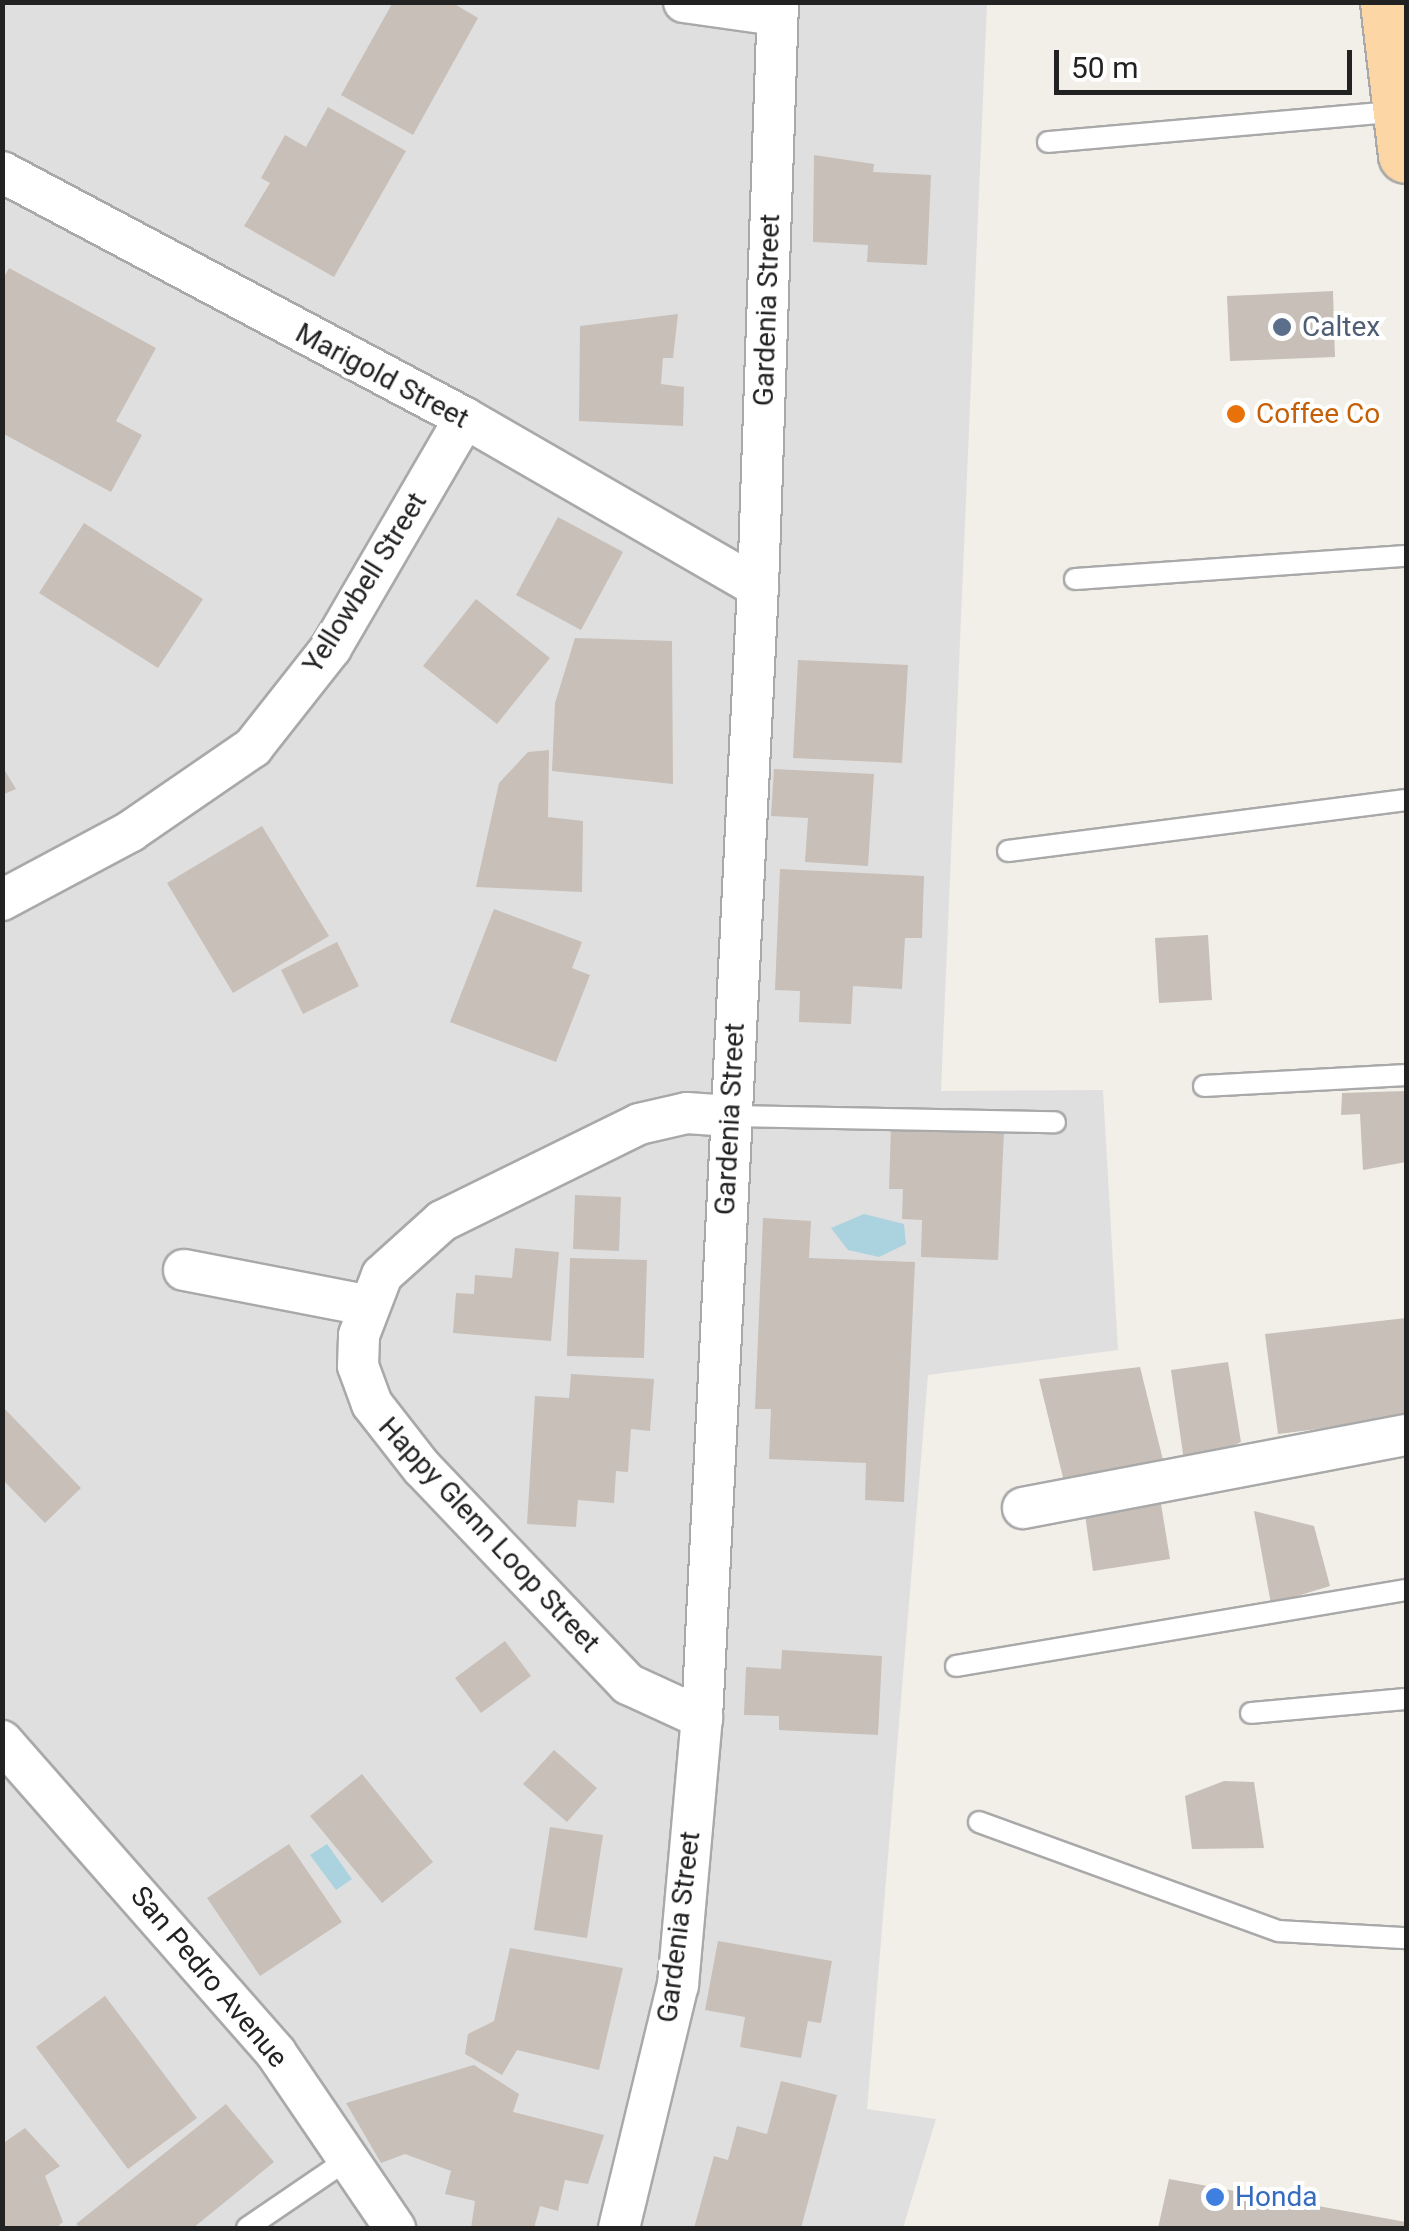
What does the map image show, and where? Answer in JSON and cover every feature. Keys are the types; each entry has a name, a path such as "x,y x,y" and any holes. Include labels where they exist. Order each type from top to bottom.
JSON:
{"main road":[{"path":"1388,2 1405,133"}],"street":[{"path":"684,2 777,9"},
{"name":"Gardenia Street","path":"619,2228 678,1986 702,1718 758,587 777,9"},
{"name":"Marigold Street","path":"2,172 465,418 758,587"},
{"name":"Yellowbell Street","path":"2,900 132,831 253,746 331,648 465,418"},
{"name":"Happy Glenn Loop Street","path":"702,1718 628,1684 381,1422 358,1366 366,1305 399,1255 442,1221 639,1124 675,1114 730,1116"},
{"path":"184,1270 366,1305"},
{"path":"1023,1508 1406,1435"},
{"name":"San Pedro Avenue","path":"2,1741 276,2054 395,2228"}],"lane":[{"path":"1048,142 1405,133"},
{"path":"1075,579 1406,556"},
{"path":"1008,851 1406,800"},
{"path":"1204,1086 1406,1075"},
{"path":"730,1116 1055,1122"},
{"path":"956,1666 1406,1590"},
{"path":"1251,1714 1406,1699"},
{"path":"980,1822 1279,1930 1406,1938"},
{"path":"248,2228 348,2159"}],"shaded area":[{"path":"3,3 987,3 941,1091 1103,1090 1118,1350 928,1375 867,2109 936,2119 903,2228 3,2228"}],"water":[{"path":"864,1214 904,1224 906,1244 879,1257 848,1250 831,1228"},
{"path":"327,1844 352,1879 336,1890 310,1855"}],"building":[{"path":"393,2 451,2 478,18 413,135 341,95"},
{"path":"328,107 406,151 334,277 244,226 270,183 261,178 285,135 306,147"},
{"path":"814,155 874,164 873,172 931,175 927,265 867,262 868,245 813,242"},
{"path":"9,268 156,348 116,421 142,435 111,492 2,433 2,281"},
{"name":"Caltex","path":"1333,291 1335,357 1230,361 1227,296"},
{"path":"678,314 673,358 663,358 661,384 684,387 683,426 579,421 580,326"},
{"path":"558,517 623,552 581,630 516,595"},
{"path":"84,523 203,599 158,668 39,593"},
{"path":"476,599 550,658 497,724 423,666"},
{"path":"575,638 672,641 673,784 552,771 555,703"},
{"path":"798,660 908,665 902,763 793,758"},
{"path":"549,750 548,817 583,821 582,892 476,887 499,783 528,752"},
{"path":"2,766 16,789 2,795"},
{"path":"774,769 874,774 868,866 805,862 808,818 771,816"},
{"path":"262,826 329,936 233,993 167,883"},
{"path":"780,869 924,876 922,938 905,938 902,989 853,986 851,1024 799,1022 800,991 775,990"},
{"path":"494,909 582,942 572,968 590,975 556,1062 450,1022"},
{"path":"1208,935 1212,1000 1159,1003 1155,938"},
{"path":"337,942 359,986 303,1014 281,970"},
{"path":"1406,1091 1406,1162 1363,1170 1360,1114 1341,1115 1342,1093"},
{"path":"891,1127 1004,1131 998,1260 921,1257 922,1220 902,1219 903,1189 889,1189"},
{"path":"575,1195 621,1197 619,1251 573,1249"},
{"path":"763,1218 811,1221 809,1258 915,1262 904,1502 865,1500 866,1463 769,1459 771,1409 755,1409"},
{"path":"515,1248 559,1252 551,1341 453,1333 456,1293 474,1294 475,1275 512,1278"},
{"path":"570,1258 647,1260 644,1358 567,1356"},
{"path":"1406,1318 1406,1418 1278,1434 1265,1334"},
{"path":"1228,1362 1241,1442 1185,1468 1171,1370"},
{"path":"1140,1367 1164,1464 1066,1490 1039,1379"},
{"path":"571,1374 654,1379 650,1431 631,1429 628,1472 616,1471 614,1503 578,1500 576,1527 527,1524 535,1396 569,1398"},
{"path":"2,1406 81,1488 45,1523 2,1479"},
{"path":"1161,1504 1170,1559 1093,1571 1085,1515"},
{"path":"1254,1511 1314,1526 1330,1586 1271,1604"},
{"path":"505,1641 531,1676 481,1713 455,1678"},
{"path":"782,1650 882,1656 878,1735 779,1730 779,1716 744,1715 746,1667 781,1669"},
{"path":"554,1750 597,1788 567,1822 523,1784"},
{"path":"362,1774 433,1862 382,1903 310,1816"},
{"path":"1224,1781 1254,1782 1264,1848 1192,1849 1185,1796"},
{"path":"550,1827 603,1835 587,1938 534,1930"},
{"path":"289,1844 342,1922 260,1976 207,1898"},
{"path":"718,1941 832,1961 821,2023 808,2021 801,2058 740,2047 745,2017 705,2010"},
{"path":"510,1948 623,1968 599,2070 517,2050 502,2075 465,2054 468,2034 494,2021"},
{"path":"105,1996 197,2118 128,2169 36,2047"},
{"path":"474,2065 519,2094 513,2112 604,2135 588,2184 565,2180 558,2211 540,2206 534,2228 471,2228 475,2201 445,2194 451,2171 405,2154 381,2163 346,2103"},
{"path":"781,2081 837,2095 801,2228 694,2228 714,2156 728,2160 737,2126 767,2134"},
{"path":"226,2104 274,2162 193,2228 80,2228 76,2224"},
{"path":"25,2128 60,2166 45,2176 63,2222 56,2228 2,2228 2,2144"},
{"name":"Honda","path":"1169,2179 1406,2222 1406,2228 1158,2228"}],"place":[{"name":"Caltex","path":"1282,327"},
{"name":"Coffee Co","path":"1236,414"},
{"name":"Honda","path":"1215,2197"}]}
